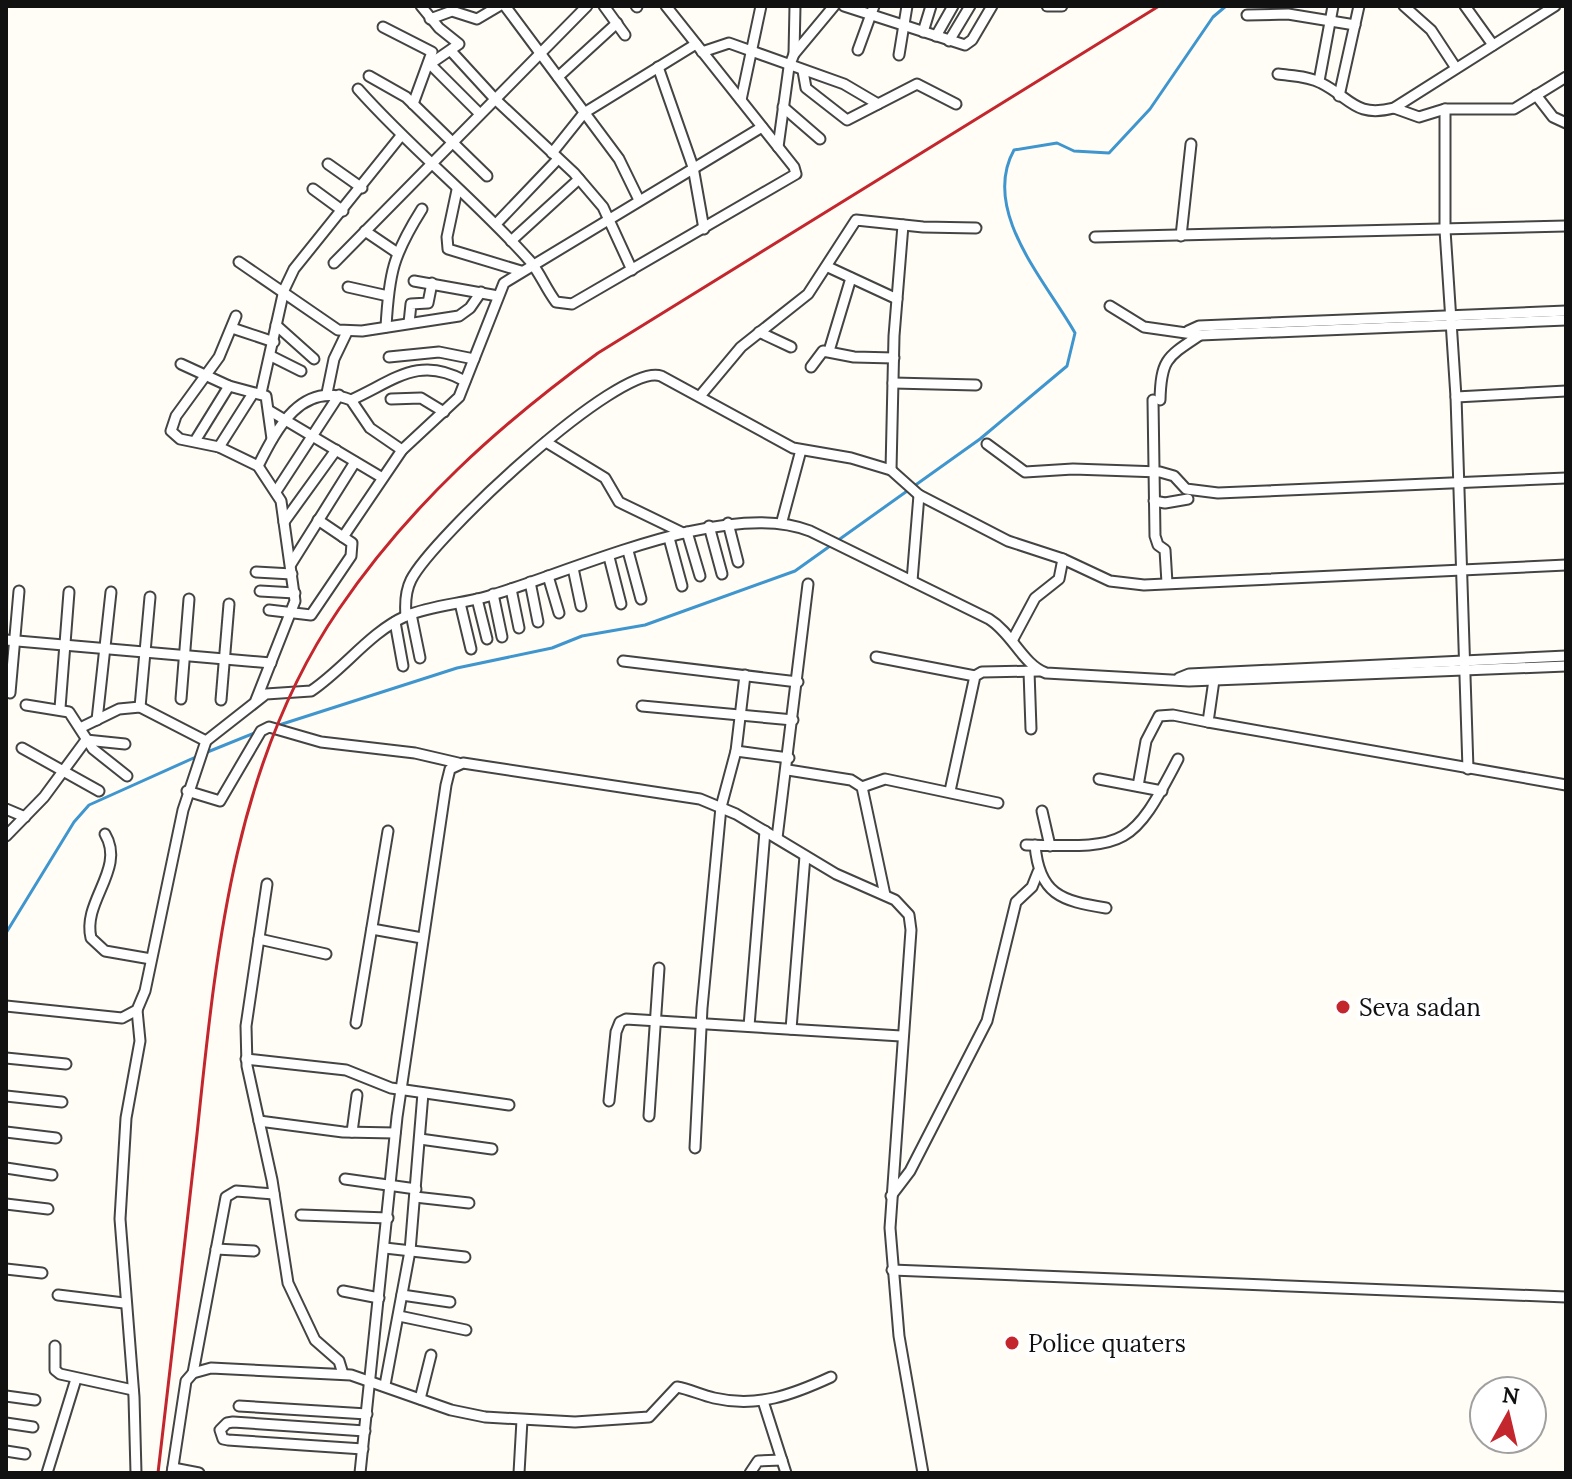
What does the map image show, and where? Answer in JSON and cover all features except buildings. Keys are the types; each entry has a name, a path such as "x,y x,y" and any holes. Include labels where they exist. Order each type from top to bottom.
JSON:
{"street":[{"path":"421,6 430,19 458,41 458,46 430,64"},
{"path":"430,19 452,11 477,19 502,6 619,159 639,200"},
{"path":"334,263 587,6"},
{"path":"604,6 625,35"},
{"path":"358,89 400,137 496,224 533,264 560,306 572,304 795,177 794,167 666,6"},
{"path":"741,100 760,9 747,6"},
{"path":"794,54 795,6"},
{"path":"778,147 789,67 794,54 834,6"},
{"path":"844,6 872,10 904,26 949,41 969,44 993,7"},
{"path":"899,55 907,6"},
{"path":"923,32 931,6"},
{"path":"936,36 953,6"},
{"path":"949,41 970,6"},
{"path":"1047,6 1062,6"},
{"path":"1312,18 1315,6"},
{"path":"1319,81 1333,6"},
{"path":"1339,96 1359,6"},
{"path":"1404,6 1431,30 1456,68"},
{"path":"1465,6 1493,45"},
{"path":"1278,74 1319,81 1354,107 1369,112 1394,108 1555,6"},
{"path":"858,50 872,10"},
{"path":"1247,15 1312,18 1355,25"},
{"path":"558,77 617,23"},
{"path":"383,27 430,49 433,55 413,104"},
{"path":"496,224 555,156 584,113 658,67 699,48 729,43 789,67 844,84 878,104"},
{"path":"451,51 495,99 579,179 610,219 632,270"},
{"path":"430,64 480,114"},
{"path":"658,67 693,167 704,229"},
{"path":"803,71 806,88 843,118 854,119 917,84 956,104"},
{"path":"369,76 397,90 487,176"},
{"path":"1394,108 1413,117 1445,109 1514,109 1566,77"},
{"path":"1536,95 1553,117 1566,123"},
{"path":"783,107 820,139"},
{"path":"1445,109 1445,230 1460,483 1468,769"},
{"path":"343,537 402,450 459,397 504,283 762,127"},
{"path":"219,447 257,394 271,356 284,290 302,257 362,188 400,137"},
{"path":"1181,236 1191,144"},
{"path":"328,164 362,188"},
{"path":"511,241 579,179"},
{"path":"313,189 343,211"},
{"path":"457,190 447,237 448,249 521,271"},
{"path":"386,327 396,252 422,209"},
{"path":"700,396 727,360 799,303 828,267 856,220 976,228"},
{"path":"891,470 894,358 903,225"},
{"path":"1095,237 1566,226"},
{"path":"365,231 396,252"},
{"path":"239,262 284,290 319,319 347,332 459,316 470,308 481,292"},
{"path":"828,267 897,299"},
{"path":"829,351 851,278"},
{"path":"414,281 498,296"},
{"path":"409,323 411,304 428,303 432,283"},
{"path":"348,287 388,296"},
{"path":"1110,306 1133,324 1200,335 1566,311"},
{"path":"236,316 206,376 171,427 176,437 219,447 258,466 277,490 295,593 292,614 256,700"},
{"path":"1188,331 1199,326 1566,320"},
{"path":"276,325 314,359"},
{"path":"232,328 274,342"},
{"path":"327,393 334,359 347,332"},
{"path":"759,332 791,347"},
{"path":"1167,583 1165,550 1156,542 1154,472 1157,400 1161,373 1168,356 1200,335"},
{"path":"811,367 820,352 829,351 854,357 894,358"},
{"path":"389,357 439,352 474,359"},
{"path":"271,356 301,371"},
{"path":"181,364 268,400 272,439"},
{"path":"351,400 422,369 438,368 465,381"},
{"path":"420,658 408,615 411,581 436,545 488,492 546,442 626,383 646,373 661,376 801,450 851,458 891,470 916,493 1008,541 1063,559 1110,581 1144,585 1566,565"},
{"path":"893,383 976,385"},
{"path":"195,441 229,386"},
{"path":"1456,397 1566,391"},
{"path":"258,466 272,439 307,399 327,393 351,400 370,428 402,450"},
{"path":"277,490 339,395"},
{"path":"391,399 421,398 444,412"},
{"path":"270,411 381,477"},
{"path":"546,442 605,478 619,502 686,533 700,576"},
{"path":"987,444 1025,472 1099,469 1154,472 1174,476 1189,493"},
{"path":"284,522 336,450"},
{"path":"782,521 801,450"},
{"path":"291,569 355,462"},
{"path":"1154,501 1189,493 1566,478"},
{"path":"912,581 916,493"},
{"path":"269,610 311,615 351,556 352,543 318,520"},
{"path":"136,1473 133,1390 124,1303 121,1189 126,1118 140,1041 137,1010 196,763 204,745 256,700 275,691 300,694 311,691 395,622 408,615 511,589 709,526 782,521 839,544 989,619 1013,639 1034,671 1031,729"},
{"path":"728,523 738,562"},
{"path":"709,526 722,574"},
{"path":"669,538 682,586"},
{"path":"628,551 641,599"},
{"path":"609,557 621,604"},
{"path":"1013,639 1035,598 1059,579 1063,559"},
{"path":"573,568 581,606"},
{"path":"256,572 291,569"},
{"path":"548,576 559,613"},
{"path":"530,582 538,622"},
{"path":"777,838 788,770 808,584"},
{"path":"511,589 519,628"},
{"path":"10,693 10,641 19,591"},
{"path":"260,591 295,593"},
{"path":"60,708 69,592"},
{"path":"97,720 111,592"},
{"path":"493,594 502,637"},
{"path":"140,707 150,597"},
{"path":"181,699 189,599"},
{"path":"477,599 487,639"},
{"path":"460,603 471,649"},
{"path":"221,700 229,604"},
{"path":"395,622 403,666"},
{"path":"10,641 271,663"},
{"path":"876,657 975,676 982,672 1034,671 1214,680 1566,656"},
{"path":"623,661 798,682"},
{"path":"1179,678 1189,674 1465,665 1566,666"},
{"path":"695,1148 702,1023 721,807 736,751 745,675"},
{"path":"950,791 975,676"},
{"path":"1208,722 1214,680"},
{"path":"26,705 60,708 74,717 86,740 100,757 127,776"},
{"path":"642,706 793,720"},
{"path":"80,728 119,709 140,707 204,745"},
{"path":"1138,786 1146,741 1159,716 1566,785"},
{"path":"187,791 220,801 261,731 269,727 321,742 407,752 458,763 683,795 721,807 805,856 885,895 906,910 911,923 891,1196 892,1270 899,1336 923,1473"},
{"path":"86,740 125,744"},
{"path":"6,836 64,771 86,740"},
{"path":"22,748 99,791"},
{"path":"736,751 789,758"},
{"path":"1106,908 1068,899 1045,884 1030,845 1097,846 1123,837 1139,825 1162,791 1178,759"},
{"path":"360,1473 400,1089 446,785 450,769 458,763"},
{"path":"788,770 851,780 862,787 885,895"},
{"path":"862,787 885,779 998,803"},
{"path":"1099,779 1162,791"},
{"path":"6,809 25,817"},
{"path":"1042,811 1050,846"},
{"path":"356,1023 388,831"},
{"path":"749,1026 765,831"},
{"path":"105,834 112,857 91,915 91,938 105,951 151,959"},
{"path":"791,1029 805,856"},
{"path":"891,1196 910,1171 987,1021 1016,902 1032,887 1038,872"},
{"path":"267,884 246,1026 246,1059 274,1194 282,1261 295,1304 319,1346 341,1364 343,1374"},
{"path":"372,929 422,938"},
{"path":"259,939 326,954"},
{"path":"649,1116 659,968"},
{"path":"6,1006 122,1018 137,1010"},
{"path":"609,1101 620,1022 626,1019 901,1036"},
{"path":"6,1058 66,1064"},
{"path":"246,1059 353,1072 400,1089 509,1105"},
{"path":"385,1385 410,1251 423,1093"},
{"path":"352,1132 357,1095"},
{"path":"6,1096 62,1102"},
{"path":"259,1121 352,1132 395,1133"},
{"path":"6,1132 56,1138"},
{"path":"420,1139 492,1149"},
{"path":"6,1168 52,1175"},
{"path":"345,1179 469,1203"},
{"path":"199,1473 172,1470 184,1389 193,1373 228,1195 241,1191 274,1194"},
{"path":"6,1204 48,1209"},
{"path":"301,1215 388,1218"},
{"path":"385,1248 465,1257"},
{"path":"216,1249 254,1251"},
{"path":"6,1269 42,1273"},
{"path":"892,1270 1566,1297"},
{"path":"343,1291 379,1298"},
{"path":"58,1295 124,1303"},
{"path":"402,1295 450,1302"},
{"path":"399,1316 466,1330"},
{"path":"55,1346 57,1373 133,1390"},
{"path":"420,1399 431,1355"},
{"path":"193,1373 232,1367 343,1374 371,1380 459,1412 522,1420 575,1422 649,1417 677,1387 727,1400 763,1401 792,1395 831,1377"},
{"path":"47,1473 76,1379"},
{"path":"6,1396 35,1400"},
{"path":"763,1401 786,1473"},
{"path":"239,1406 367,1414"},
{"path":"519,1473 522,1420"},
{"path":"363,1449 228,1440 223,1439 220,1430 233,1422 365,1431"},
{"path":"6,1423 33,1427"},
{"path":"6,1451 25,1454"},
{"path":"750,1473 758,1461 782,1460"}],"waterway":[{"path":"276,726 457,668 552,648 582,636 645,625 795,571 980,439 1067,366 1075,333 1034,269 1011,222 1005,197 1006,173 1014,150 1057,143 1074,151 1109,153 1150,109 1213,17 1226,6"},
{"path":"205,753 257,732"},
{"path":"6,933 74,822 89,805 198,756"}],"railway":[{"path":"158,1473 212,997 235,862 252,796 275,731 303,669 339,609 395,536 457,470 525,409 598,353 1159,6"}],"place":[{"name":"Seva sadan","path":"1343,1007"},
{"name":"Police quaters","path":"1012,1343"}]}
